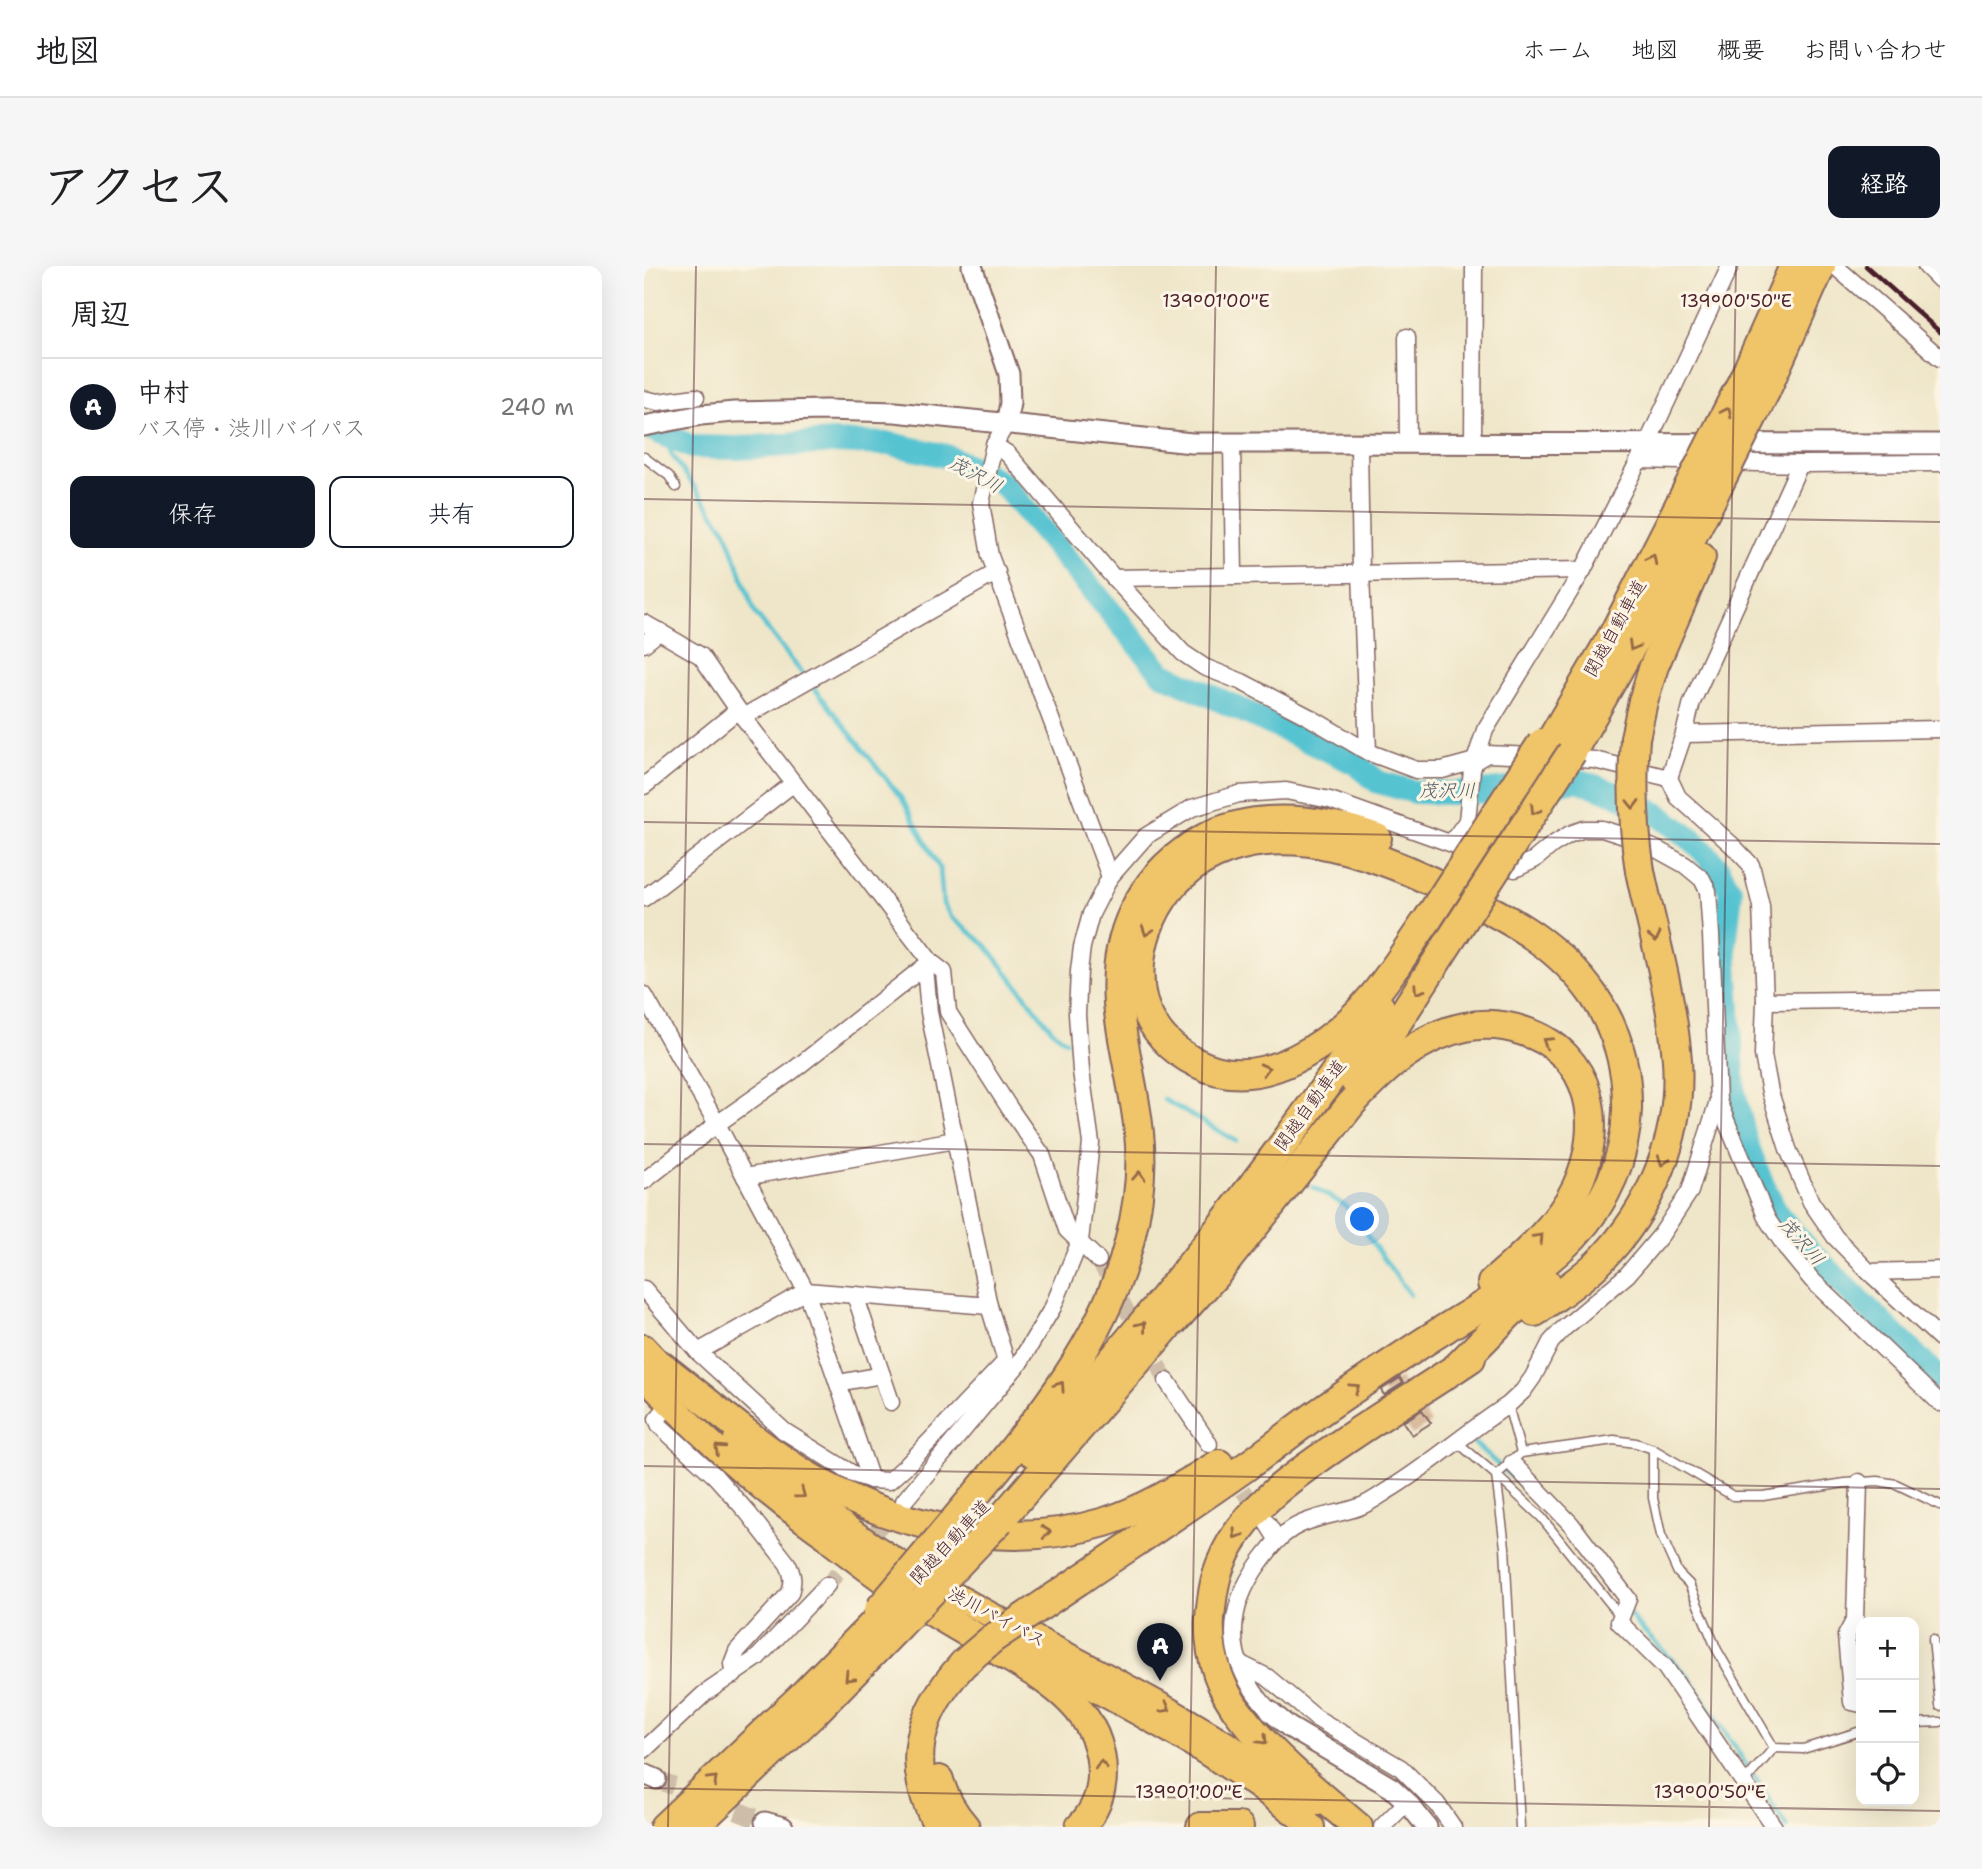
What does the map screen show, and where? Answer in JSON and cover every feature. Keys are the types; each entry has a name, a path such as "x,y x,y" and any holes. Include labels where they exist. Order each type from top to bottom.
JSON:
{"highway":[{"name":"関越自動車道","path":"1761,388 1794,266"},
{"name":"関越自動車道","path":"694,1827 814,1713 886,1618 1110,1365 1230,1215 1440,925 1554,748 1679,562 1708,497 1818,274"},
{"path":"1358,1827 1280,1758 1241,1716 1228,1697 1211,1653 1210,1628 1215,1582 1222,1559 1234,1539 1250,1517 1289,1480 1530,1316 1597,1264 1620,1240 1654,1187 1665,1158 1672,1127 1677,1061 1665,982 1640,871 1635,836 1635,738 1643,701 1708,497 1761,388"},
{"name":"関越自動車道","path":"1554,748 1614,633 1708,497"},
{"path":"986,1508 1040,1415 1080,1357 1111,1294 1129,1245 1137,1208 1140,1136 1118,1002 1118,970 1122,943 1131,915 1143,892 1161,870 1202,839 1226,829 1253,822 1318,824 1367,835 1440,863 1515,903 1562,934 1583,953 1601,975 1633,1027 1646,1080 1646,1104 1640,1153 1619,1205 1581,1255 1510,1313 1457,1367"},
{"path":"939,1827 928,1807 921,1784 919,1762 927,1717 948,1680 1006,1648 1082,1587 1326,1407 1518,1283 1568,1244 1604,1195 1616,1169 1623,1143 1627,1087 1616,1038 1605,1013 1590,991 1550,948 1506,917 1430,879 1362,853 1301,841 1247,843 1223,851 1201,861 1182,875 1166,893 1151,920 1141,952 1142,999 1150,1020 1161,1037 1180,1054 1201,1066 1223,1072 1247,1074 1267,1070 1310,1050 1352,1019 1440,925"},
{"name":"関越自動車道","path":"986,1508 1174,1321 1246,1229 1393,1029 1440,925"},
{"path":"1174,1321 1218,1272 1352,1103 1396,1060 1442,1034 1466,1027 1491,1025 1515,1028 1536,1035 1557,1047 1574,1064 1586,1087 1591,1111 1591,1138 1586,1164 1562,1212 1540,1238 1435,1335"},
{"path":"649,1363 777,1456 835,1490 863,1504 900,1517 969,1532 1041,1533 1105,1522 1141,1508 1240,1451 1326,1407"},
{"name":"渋川バイパス","path":"649,1363 670,1404 730,1460 833,1541 932,1603 1190,1742 1240,1774 1312,1827"},
{"name":"渋川バイパス","path":"649,1363 778,1476 856,1533 944,1590 1196,1724 1297,1791 1343,1827"},
{"path":"1082,1587 1261,1475 1298,1457 1343,1442"},
{"path":"833,1541 877,1576 1042,1677 1078,1708 1098,1743 1102,1762 1102,1781 1097,1801 1088,1819 1080,1827"},
{"name":"関越自動車道","path":"664,1827 846,1651 886,1618"},
{"path":"965,1827 952,1812 944,1796 939,1781 938,1763 944,1726 962,1692 970,1669"},
{"path":"1201,1827 1239,1827"}],"street":[{"path":"972,266 1009,374 1010,403 1006,424 993,451 981,503 990,556 1110,877"},
{"path":"1473,443 1474,266"},
{"path":"1451,843 1466,821 1474,766 1485,730 1583,570 1643,452 1730,266"},
{"path":"1835,266 1940,358"},
{"path":"1926,266 1940,280"},
{"path":"1407,337 1408,444"},
{"path":"644,399 734,412 895,412 1192,443 1473,443 1800,464 1940,463"},
{"path":"644,426 698,406"},
{"path":"1232,443 1234,576"},
{"path":"1359,444 1368,752"},
{"path":"1643,452 1940,444"},
{"path":"993,451 1008,454 1114,578 1183,653 1204,667 1242,682 1309,717 1368,752 1416,770 1474,766 1487,754 1496,754 1594,760 1669,778"},
{"path":"1800,464 1692,702 1669,778 1678,797 1751,865 1760,906 1765,1001 1763,1055 1770,1092 1788,1149 1811,1202 1835,1237 1940,1338"},
{"path":"1114,578 1583,570"},
{"path":"644,786 740,714 997,572"},
{"path":"644,623 701,656 740,714 928,964 944,972 948,1012 1042,1155 1067,1230 1098,1260"},
{"path":"644,643 660,631"},
{"path":"1684,734 1940,729"},
{"path":"644,898 793,783"},
{"path":"904,1500 1053,1307 1080,1241 1091,1143 1081,1071 1077,1014 1082,947 1091,914 1110,877 1146,836 1192,808 1239,794 1286,791 1330,800 1515,869 1534,860 1570,834 1584,829 1602,829 1624,835 1685,865 1702,879 1708,891 1718,1101 1690,1191 1661,1235 1628,1275 1550,1342 1532,1377 1508,1405 1390,1490 1360,1507 1313,1519 1294,1527 1277,1539 1248,1579 1237,1604 1235,1647 1239,1663 1257,1697 1289,1727 1392,1788 1427,1827"},
{"path":"644,1181 717,1124 792,1072 928,964"},
{"path":"928,964 929,1012 989,1306 1013,1361"},
{"path":"644,995 806,1290 871,1480"},
{"path":"1765,1001 1940,999"},
{"path":"1718,1101 1767,1219 1789,1252 1812,1280 1940,1403"},
{"path":"745,1177 955,1140"},
{"path":"1869,1272 1940,1270"},
{"path":"644,1289 698,1352 784,1431 853,1474 871,1480 890,1480 1013,1361"},
{"path":"698,1352 806,1290 989,1306"},
{"path":"855,1295 891,1402"},
{"path":"838,1383 882,1375"},
{"path":"1167,1381 1209,1444"},
{"path":"670,1404 657,1419 660,1426 715,1476 788,1563 791,1571 793,1584 790,1593 737,1651 732,1664 734,1675"},
{"path":"1514,1460 1571,1524 1628,1598 1619,1622 1665,1667 1774,1827"},
{"path":"1856,1703 1852,1702 1846,1636 1855,1619 1859,1482"},
{"path":"1267,1523 1277,1539"},
{"path":"644,1750 704,1695 757,1658 827,1585"},
{"path":"1239,1663 1267,1677 1316,1718 1401,1768 1437,1804 1453,1827"},
{"path":"1382,1827 1407,1802"}],"lane":[{"path":"644,457 669,476 676,486"},
{"path":"1508,1405 1514,1460"},
{"path":"1497,1474 1514,1460 1614,1440 1653,1449 1740,1498 1878,1481 1896,1483 1940,1505"},
{"path":"1457,1443 1497,1474 1541,1517 1621,1617"},
{"path":"1653,1449 1653,1498 1661,1535 1678,1573 1689,1584 1717,1650 1774,1748"},
{"path":"1497,1474 1505,1547 1520,1827"},
{"path":"1933,1639 1940,1706"},
{"path":"1919,1723 1940,1722"},
{"path":"1774,1748 1804,1749 1856,1733"},
{"path":"1744,1782 1774,1748"}],"building":[{"path":"1400,1378 1403,1383 1384,1395 1381,1390"},
{"path":"1422,1410 1431,1423 1412,1435 1403,1422"}],"waterway":[{"name":"茂沢川","path":"644,426 692,447 737,448 835,442 891,444 946,456 979,470 1004,485 1162,673 1355,763 1378,782 1415,792 1450,793 1491,791 1578,780 1616,794 1657,814 1694,841 1716,865 1731,892 1725,945 1734,1092 1745,1139 1761,1181 1778,1215 1806,1248 1940,1379"},
{"path":"666,436 671,454 726,531 755,613 805,677"},
{"path":"811,684 902,799 940,869 943,904 952,918 985,944 1052,1030 1066,1041"},
{"path":"1163,1099 1236,1141"},
{"path":"1313,1187 1346,1206 1410,1295"},
{"path":"1474,1443 1534,1497"},
{"path":"1628,1612 1689,1677 1787,1827"}],"tunnel":[{"path":"1098,1260 1167,1381"},
{"path":"1229,1471 1261,1516"},
{"path":"827,1585 895,1510"},
{"path":"656,1779 765,1822"}],"railway":[{"path":"1866,266 1940,332"}],"place":[{"name":"中村","path":"1160,1681"}]}
